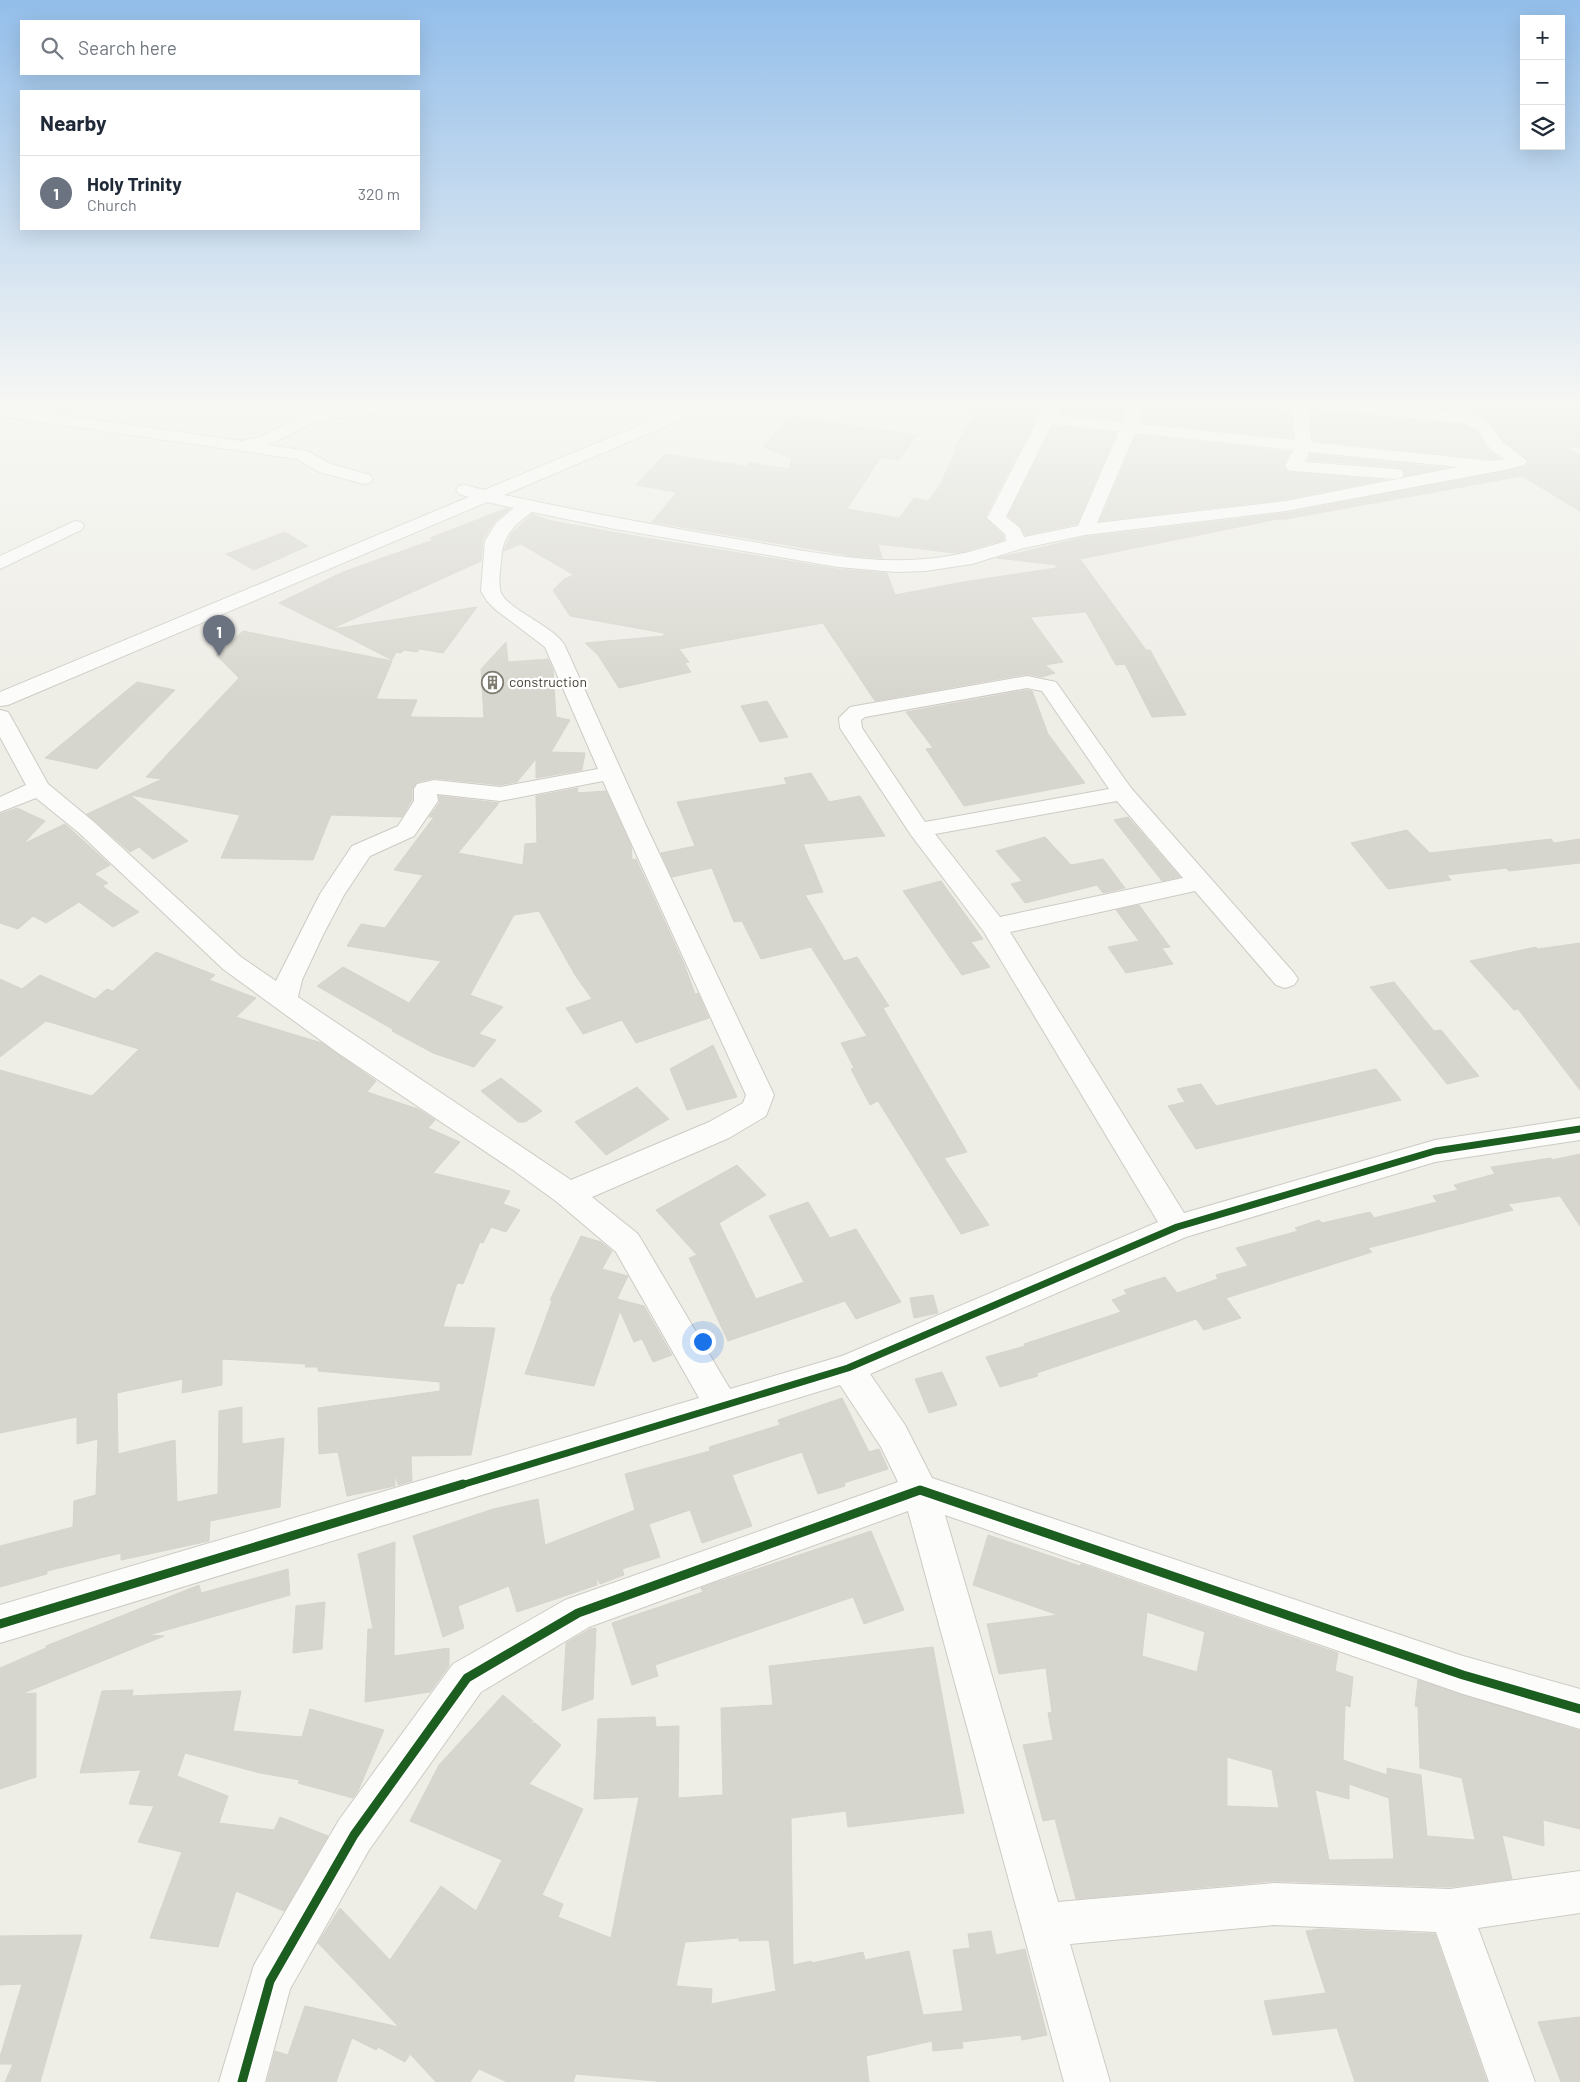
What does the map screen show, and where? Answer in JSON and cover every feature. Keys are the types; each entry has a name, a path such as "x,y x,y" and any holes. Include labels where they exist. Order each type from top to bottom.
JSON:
{"street":[{"path":"0,682 438,501"},
{"path":"0,700 472,501"},
{"path":"510,501 615,524 755,548 838,561 896,566 926,565 972,558 1016,544 1219,501"},
{"path":"1005,501 996,518 1014,532 1016,544"},
{"path":"1085,530 1097,501"},
{"path":"529,505 503,524 492,541 490,590 495,599 511,610 520,621 544,634 554,644 611,773 760,1095 756,1109 719,1130 568,1194"},
{"path":"0,563 75,526"},
{"path":"1177,1227 994,926 919,830 851,728 850,718 854,714 1027,682 1049,686 1122,793 1285,979"},
{"path":"0,717 39,788 86,827 232,963 568,1194 627,1243 722,1407"},
{"path":"284,1000 289,980 332,894 361,851 406,831 426,801 425,789 442,787 500,794 611,773"},
{"path":"0,805 39,788"},
{"path":"919,830 1122,793"},
{"path":"994,926 1200,882"},
{"path":"0,1624 848,1368 1177,1227 1435,1151 1580,1129"},
{"path":"848,1368 893,1436 920,1490 1087,2082"},
{"path":"242,2082 270,1981 354,1835 467,1678 578,1613 920,1490 1463,1675 1580,1709"},
{"path":"1044,1925 1274,1904 1450,1911 1580,1892"},
{"path":"1450,1911 1512,2082"}],"building":[{"path":"669,501 852,501 847,509 899,518 912,501 993,501 985,517 1003,535 1004,540 955,553 878,544 882,558 852,556 652,522"},
{"path":"1015,501 1087,501 1077,524 1025,535 1021,527 1008,516"},
{"path":"1108,501 1268,501 1100,521"},
{"path":"1346,501 1384,501 1278,519 1080,559 1146,650 1150,650 1186,715 1152,717 1125,664 1116,665 1086,612 1030,617 1063,662 1045,665 1055,673 1042,677 1027,674 875,701 823,623 679,649 689,662 685,663 691,672 619,688 598,655 585,643 664,636 664,633 570,616 553,590 564,579 574,575 521,544 504,551 511,534 532,514 547,520 640,537 838,569 887,573 895,595 963,582 1056,568 1056,565 997,558 1085,537 1286,513"},
{"path":"1564,501 1580,501 1580,511"},
{"path":"507,508 510,509 494,522 483,540 481,561 331,629 279,603 343,572 433,540 430,538"},
{"path":"285,532 308,546 254,570 226,554"},
{"path":"477,607 443,653 420,649 417,652 404,650 401,653 396,652 392,660 332,629"},
{"path":"243,631 392,661 376,699 417,700 410,717 484,718 481,669 506,642 508,662 548,659 553,670 556,717 570,720 551,752 585,753 582,770 536,778 536,759 517,782 500,785 434,778 417,782 412,789 412,800 402,817 331,815 313,860 221,858 240,815 130,795 188,841 153,859 139,847 130,852 87,814 162,779 146,777 239,678 216,655"},
{"path":"137,682 175,690 97,769 45,758"},
{"path":"1027,690 1032,691 1048,734 1085,783 964,806 926,749 933,748 906,712"},
{"path":"767,701 788,737 760,742 741,706"},
{"path":"811,773 829,802 860,796 885,836 803,844 823,892 805,895 844,961 857,957 889,1006 883,1008 967,1152 944,1158 989,1225 961,1234 878,1101 870,1105 851,1069 854,1068 841,1043 867,1036 811,947 761,959 742,921 734,922 712,868 672,877 661,853 695,846 677,802 787,784 784,778"},
{"path":"578,788 577,793 606,791 631,846 632,860 636,859 684,964 695,994 698,993 709,1018 636,1043 622,1020 583,1034 566,1008 592,999 575,975 539,911 514,915 470,995 503,1007 479,1034 496,1040 474,1067 433,1053 317,986 343,967 409,1003 441,961 347,946 361,924 385,928 423,875 394,870 434,817 429,817 440,802 439,796 499,803 458,853 523,865 525,844 537,843 536,796"},
{"path":"17,808 45,821 23,844 65,824 110,865 94,874 108,883 102,886 139,912 113,927 79,902 46,923 33,916 18,929 0,923 0,814"},
{"path":"1128,817 1180,877 1162,881 1114,820"},
{"path":"1407,830 1430,853 1551,839 1554,843 1580,839 1580,863 1509,871 1506,868 1447,875 1451,880 1388,889 1351,843"},
{"path":"1045,837 1071,865 1103,859 1125,888 1103,893 1097,885 1025,903 1011,884 1022,881 996,851"},
{"path":"941,881 983,939 971,942 990,967 962,975 903,891"},
{"path":"1139,905 1170,947 1162,948 1173,964 1126,973 1108,947 1139,941 1116,910"},
{"path":"1580,943 1580,1090 1518,1009 1514,1010 1470,961 1536,947 1538,949"},
{"path":"156,952 215,975 209,980 256,998 236,1017 322,1043 376,1081 367,1092 418,1109 435,1120 428,1128 460,1142 433,1173 510,1191 503,1204 520,1210 506,1232 491,1227 483,1243 480,1242 463,1284 457,1283 443,1327 495,1328 471,1455 411,1456 412,1481 398,1485 395,1474 395,1486 347,1496 338,1452 319,1454 318,1408 440,1391 440,1382 318,1371 318,1367 305,1367 306,1364 222,1359 222,1385 182,1393 183,1379 117,1393 118,1454 175,1440 177,1502 218,1494 219,1411 242,1407 242,1444 284,1438 280,1507 210,1521 209,1541 121,1560 121,1553 47,1571 47,1574 0,1587 0,1546 73,1527 74,1501 96,1495 98,1439 77,1444 77,1417 0,1433 0,1070 92,1096 139,1049 46,1021 0,1057 0,979 22,989 40,975 95,999 107,989 113,991"},
{"path":"1394,982 1434,1031 1441,1030 1479,1076 1447,1084 1370,987"},
{"path":"713,1045 737,1097 687,1110 670,1069"},
{"path":"1376,1069 1401,1100 1196,1149 1168,1106 1185,1102 1177,1089 1201,1084 1216,1106"},
{"path":"501,1078 542,1111 525,1122 518,1122 481,1091"},
{"path":"637,1087 669,1119 606,1155 575,1122"},
{"path":"1580,1154 1580,1226 1560,1196 1508,1204 1513,1210 1368,1248 1372,1252 1226,1298 1241,1318 1204,1330 1196,1319 1037,1373 1038,1376 1000,1387 986,1357 1025,1346 1024,1344 1121,1312 1112,1300 1127,1294 1124,1290 1165,1277 1177,1293 1218,1279 1216,1275 1248,1266 1236,1248 1298,1231 1295,1228 1319,1220 1322,1223 1370,1212 1374,1218 1437,1202 1433,1196 1458,1190 1454,1185 1495,1174 1491,1167 1551,1158 1552,1160"},
{"path":"737,1165 766,1195 719,1223 756,1299 804,1282 769,1216 808,1202 830,1238 856,1229 901,1302 856,1319 845,1301 728,1341 689,1258 697,1255 656,1210"},
{"path":"581,1236 601,1242 612,1251 602,1269 628,1276 617,1299 644,1306 672,1355 653,1362 642,1339 634,1342 620,1311 594,1386 525,1374 552,1301 550,1300"},
{"path":"933,1295 938,1313 914,1318 910,1298"},
{"path":"942,1372 957,1405 929,1413 915,1379"},
{"path":"842,1398 869,1452 879,1449 888,1469 844,1483 845,1486 818,1494 802,1452 732,1475 752,1526 702,1543 690,1510 649,1524 660,1557 622,1569 624,1575 600,1584 597,1576 597,1585 517,1612 509,1586 458,1606 464,1628 443,1637 413,1536 493,1509 538,1499 545,1545 635,1510 625,1474 710,1451 709,1447 780,1425 778,1420"},
{"path":"871,1531 904,1610 864,1624 853,1597 655,1665 658,1676 632,1685 612,1623 703,1592 701,1588 715,1583"},
{"path":"988,1535 1080,1566 1081,1564 1338,1653 1335,1671 1353,1677 1350,1707 1345,1705 1343,1760 1387,1775 1387,1768 1421,1775 1427,1836 1475,1840 1462,1778 1420,1768 1418,1707 1415,1706 1418,1680 1580,1731 1580,1829 1543,1820 1544,1846 1502,1835 1512,1879 1450,1887 1274,1881 1076,1899 1055,1819 1043,1821 1023,1745 1053,1740 1048,1713 1052,1712 1046,1668 999,1674 987,1624 1058,1615 973,1585","holes":["1147,1612 1205,1632 1197,1672 1142,1656","1227,1757 1272,1770 1279,1808 1227,1806","1349,1784 1389,1798 1394,1859 1329,1860 1315,1790 1349,1799"]},
{"path":"395,1542 394,1656 449,1648 449,1666 430,1692 365,1702 368,1629 373,1629 358,1554"},
{"path":"288,1569 290,1595 149,1635 164,1636 21,1694 36,1693 36,1777 0,1789 0,1668 46,1648 46,1646 199,1585 201,1593"},
{"path":"325,1602 322,1649 293,1653 296,1606"},
{"path":"596,1628 593,1699 562,1711 566,1643 590,1629"},
{"path":"933,1647 964,1813 848,1827 846,1811 791,1818 793,1965 811,1961 812,1963 863,1952 865,1960 909,1951 923,2015 963,2011 953,1950 970,1948 968,1934 991,1931 996,1955 1025,1949 1047,2035 1022,2040 1021,2035 962,2042 963,2048 933,2051 932,2041 866,2056 869,2082 667,2082 576,2074 573,2082 507,2082 479,2069 470,2082 436,2082 410,2054 405,2062 378,2047 376,2050 352,2038 336,2082 267,2082 275,2051 288,2055 305,2006 399,2027 318,1943 340,1908 390,1960 441,1886 476,1911 502,1860 410,1821 439,1765 503,1695 533,1721 528,1723 535,1723 561,1745 529,1784 583,1809 542,1895 563,1904 558,1917 611,1938 639,1797 594,1799 598,1719 655,1717 656,1727 679,1726 678,1798 723,1795 721,1708 773,1705 769,1666","holes":["739,1938 739,1941 769,1940 776,1991 711,2004 712,1989 676,1986 685,1942"]},
{"path":"133,1690 132,1696 241,1691 233,1731 302,1737 310,1709 384,1730 358,1791 353,1798 298,1783 300,1780 260,1773 185,1753 177,1776 228,1796 219,1823 274,1830 280,1817 328,1836 284,1911 236,1891 218,1947 150,1938 182,1852 138,1842 154,1806 129,1804 141,1770 80,1773 102,1691"},
{"path":"1320,1929 1435,1934 1487,2082 1355,2082 1337,2028 1273,2035 1264,2001 1326,1993 1306,1931"},
{"path":"82,1935 40,2082 5,2082 13,2064 0,2064 0,2057 22,1984 0,1985 0,1936"},
{"path":"1580,2017 1580,2082 1561,2082 1538,2022"}],"cycle path":[{"path":"0,1624 848,1368 1177,1227 1435,1151 1580,1129"},
{"path":"242,2082 270,1981 354,1835 467,1678 578,1613 920,1490 1463,1675 1580,1709"}],"place":[{"name":"Holy Trinity","path":"219,656"},
{"name":"construction","path":"493,682"}]}
